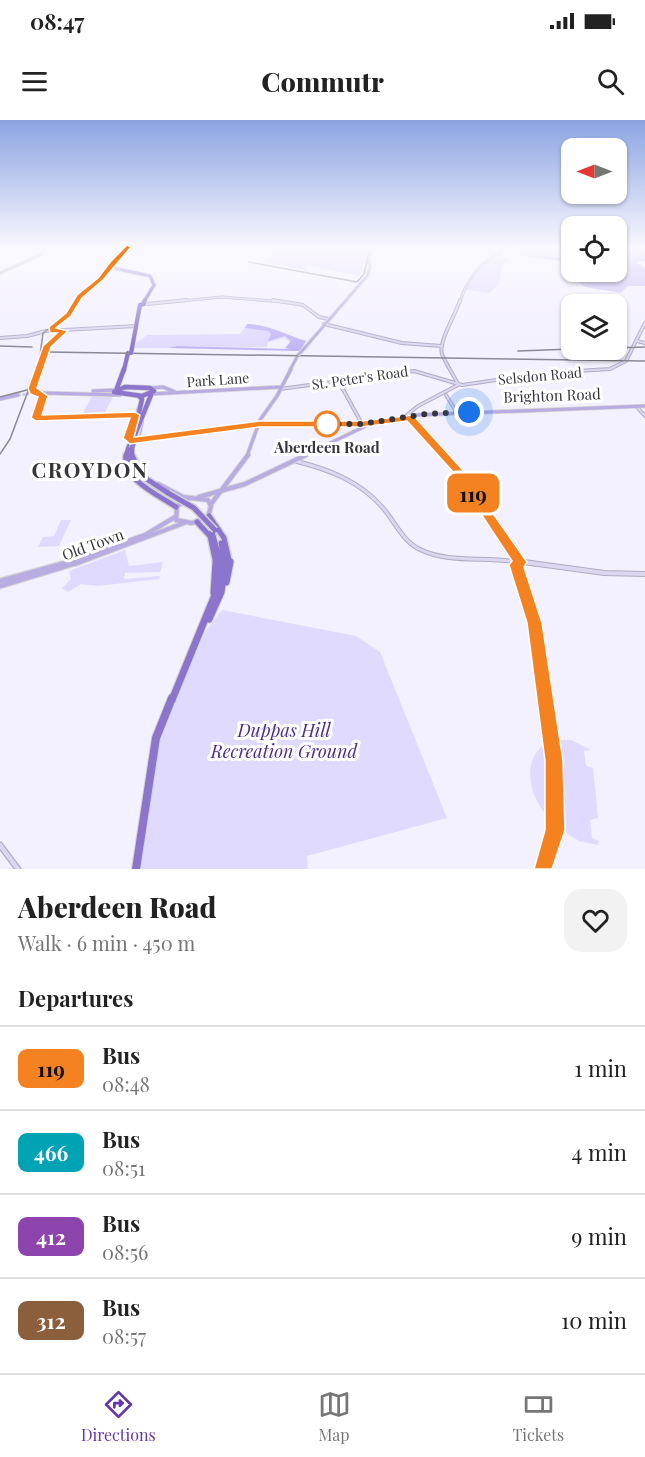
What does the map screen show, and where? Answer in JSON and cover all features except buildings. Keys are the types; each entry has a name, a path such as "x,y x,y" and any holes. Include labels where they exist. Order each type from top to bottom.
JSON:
{"highway":[{"path":"129,387 124,384 130,339 153,287 152,282"},
{"path":"115,389 122,381 130,351"},
{"path":"115,389 150,388 154,391 142,406"},
{"path":"115,389 114,393 121,395 151,394"},
{"path":"139,396 142,399 142,406 125,456 127,466 134,477 145,487 176,507"},
{"path":"130,445 130,464 137,476 196,514 214,531 224,555 224,584"},
{"path":"203,628 218,604 230,570 229,552 222,533 209,516"},
{"path":"197,522 208,533 215,550 217,570 213,603"},
{"path":"136,869 156,738 219,585 221,563 214,531"}],"main road":[{"path":"211,505 208,500 199,497 189,498 176,507 175,517 184,523 197,522 209,516 211,505 247,457 259,424 298,355 342,302 356,292 363,282"},
{"path":"470,282 462,294 456,316 441,346 441,352 459,384 447,394 414,408 409,416 462,476 518,564 535,623 546,692 556,801 554,837 545,869"},
{"path":"145,304 225,297 259,298 303,305 319,317 327,319"},
{"path":"145,304 157,303"},
{"name":"Selsdon Road","path":"459,384 550,372 610,369 626,362 645,322"},
{"path":"324,324 404,343 441,346"},
{"path":"0,338 52,331 135,326"},
{"path":"637,342 645,343"},
{"name":"St. Peter's Road","path":"280,388 415,371 459,384"},
{"path":"283,382 287,387"},
{"path":"268,387 283,382"},
{"path":"339,382 362,424"},
{"name":"Park Lane","path":"150,388 163,387 177,393"},
{"name":"St. Peter's Road","path":"280,388 294,387"},
{"name":"Park Lane","path":"261,388 280,388"},
{"name":"Park Lane","path":"151,394 280,388"},
{"path":"115,389 44,392 121,395"},
{"path":"447,394 457,412"},
{"path":"0,399 18,396"},
{"path":"452,404 466,412"},
{"path":"138,439 142,406"},
{"path":"142,406 135,415 130,445 140,469 154,481 189,498"},
{"path":"636,406 645,416"},
{"name":"Brighton Road","path":"199,497 225,488 243,486 370,424 409,416 457,412 645,406"},
{"path":"130,445 138,439 259,424 370,424"},
{"path":"296,460 329,469 359,485 383,508 404,538 419,549 441,556 510,561 518,564 604,573 645,574"},
{"name":"Old Town","path":"10,582 104,550 158,528 175,517"},
{"name":"Old Town","path":"10,582 82,562 184,523"},
{"path":"510,561 511,558 516,558"},
{"path":"0,581 10,582"},
{"path":"0,586 10,582"},
{"path":"0,845 18,869"}],"green space":[{"path":"472,282 499,282 489,293 466,290"},
{"path":"247,324 270,328 306,341 301,347 303,349 285,348 292,343 284,338 268,342 267,347 134,348 135,344 147,335 240,334"},
{"path":"92,396 113,397 104,414 83,413"},
{"path":"61,520 71,520 59,546 38,547 43,537 54,536"},
{"path":"125,550 129,566 163,562 160,572 125,573 124,579 160,576 159,579 98,586 81,584 68,592 62,588 71,579 69,571"},
{"name":"Duppas Hill Recreation Ground","path":"222,610 356,636 380,652 447,818 307,856 308,869 140,869 158,738 205,632"},
{"path":"571,740 591,750 584,751 586,766 593,768 598,818 590,820 592,838 599,841 598,845 579,841 559,828 555,741"},
{"path":"545,744 550,748 553,799 551,820 533,793 530,771 537,752"}],"shaded area":[{"path":"579,282 645,282 645,286 628,286 620,293 586,287"},
{"path":"247,324 270,328 306,341 300,351 167,348 177,346 290,349 285,348 291,341 285,336 268,341 271,334 268,331 245,328"}],"tunnel":[{"path":"18,395 44,392"}],"tram line":[{"path":"0,397 27,390 39,363 43,333 69,314 80,296 98,282"},
{"path":"0,454 10,439 30,386"}],"railway":[{"path":"0,346 32,347"},
{"path":"627,348 645,347"},
{"path":"518,351 561,349"},
{"path":"47,352 645,361"}],"bus line":[{"name":"119","path":"96,282 80,297 69,314 51,329 52,331 64,331 47,346 32,388 33,392 43,396 36,418 135,415 128,438 130,440 266,423 362,424 410,417 458,470 513,550 516,558 520,560 520,564 516,565 535,623 547,699 556,801 555,830 545,869"}],"place":[{"name":"Aberdeen Road","path":"327,424"}],"district":[{"name":"CROYDON","path":"90,471"}],"route":[{"path":"327,424 322,424 362,424 426,414 469,412"}]}
